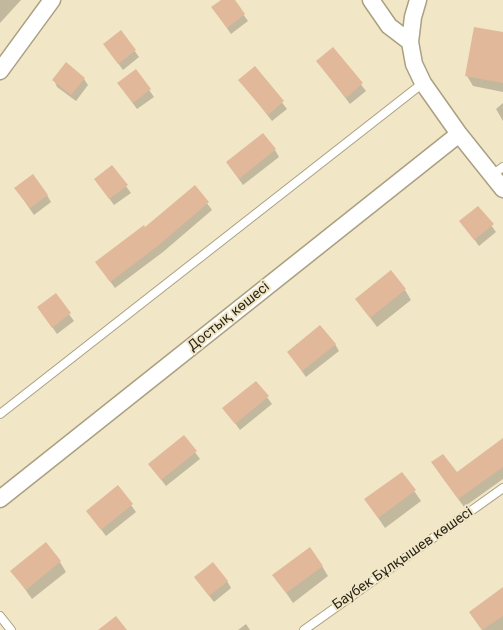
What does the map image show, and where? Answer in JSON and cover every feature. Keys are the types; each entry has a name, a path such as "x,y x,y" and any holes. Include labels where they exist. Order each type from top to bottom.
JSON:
{"street":[{"path":"0,71 52,0"},
{"path":"371,0 389,26 410,42"},
{"path":"418,0 413,17 410,42 414,64 423,84 459,134 498,171 503,189"},
{"name":"Достық көшесі","path":"0,499 459,134"}],"lane":[{"path":"0,414 423,84"},
{"name":"Баубек Бұлқышев көшесі","path":"304,630 503,488"},
{"path":"0,616 11,630"}],"building":[{"path":"221,0 235,0 245,14 227,28 211,7"},
{"path":"474,27 503,32 503,83 465,76"},
{"path":"121,30 136,50 118,64 103,44"},
{"path":"333,47 363,83 346,98 316,61"},
{"path":"66,62 85,78 71,95 52,80"},
{"path":"255,66 284,101 268,115 238,80"},
{"path":"136,69 151,89 133,103 117,83"},
{"path":"263,133 276,149 239,179 226,162"},
{"path":"112,165 128,185 109,199 94,179"},
{"path":"33,174 48,195 30,208 14,188"},
{"path":"195,185 209,202 159,245 110,282 95,262 144,225 145,227"},
{"path":"478,206 494,224 474,240 459,221"},
{"path":"391,270 406,289 370,318 355,299"},
{"path":"56,293 71,313 52,328 37,307"},
{"path":"320,325 336,344 302,371 287,352"},
{"path":"256,381 269,396 235,424 222,408"},
{"path":"184,435 197,451 161,480 148,464"},
{"path":"503,438 503,467 458,499 431,462 443,454 457,472"},
{"path":"402,472 416,490 378,518 364,499"},
{"path":"118,485 133,504 101,530 86,511"},
{"path":"46,542 61,561 26,590 10,571"},
{"path":"310,547 323,566 286,593 272,575"},
{"path":"213,562 228,581 209,596 194,577"},
{"path":"503,587 503,616 482,630 469,612"},
{"path":"116,616 127,630 98,630"}]}
